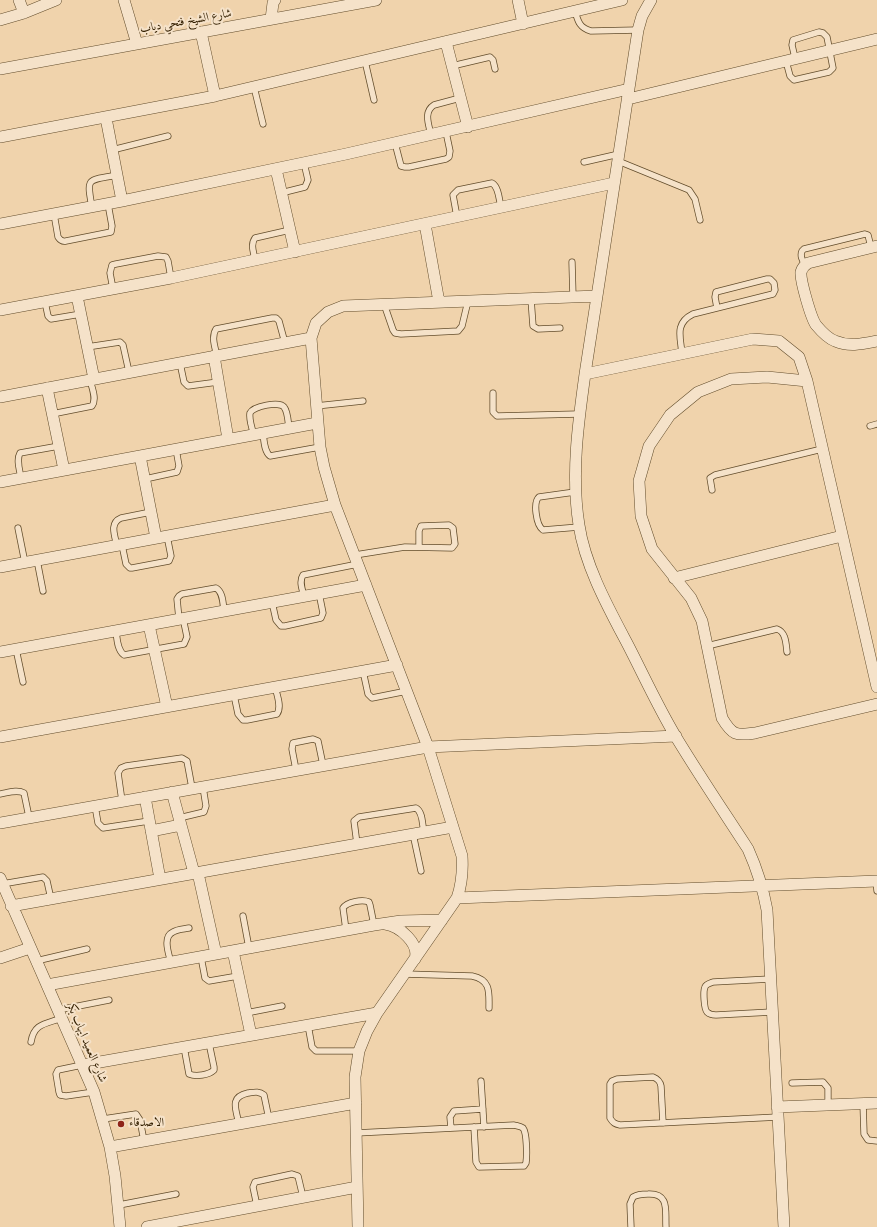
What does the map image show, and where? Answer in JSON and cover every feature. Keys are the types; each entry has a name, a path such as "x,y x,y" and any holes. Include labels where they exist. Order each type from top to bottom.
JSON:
{"street":[{"path":"19,0 24,13"},
{"path":"0,20 24,13 56,0"},
{"path":"124,0 137,44"},
{"path":"271,19 273,3 275,0"},
{"name":"شارع الشيخ فتحي دياب","path":"0,69 376,0"},
{"path":"518,0 523,24"},
{"path":"0,137 215,96 622,0"},
{"path":"651,0 642,16 638,30 614,183 579,414 575,464 575,492 579,527 591,570 610,610 676,736 748,849 756,867 762,887 767,910 784,1227"},
{"path":"201,32 215,96"},
{"path":"0,224 122,202 468,126 628,94 877,39"},
{"path":"446,42 468,126"},
{"path":"106,118 122,202"},
{"path":"276,169 295,252"},
{"path":"0,310 171,278 614,183"},
{"path":"425,224 439,302"},
{"path":"874,246 805,264 801,272 810,312 815,324 823,333 833,340 845,344 858,345 877,341"},
{"path":"77,296 92,379"},
{"path":"358,1227 355,1077 359,1050 377,1013 457,898 462,885 463,871 462,856 428,747 335,505 324,467 317,422 311,338 316,323 328,312 343,306 597,296"},
{"path":"0,397 311,338"},
{"path":"585,374 753,339 779,340 799,356 807,381 877,687"},
{"path":"215,356 228,439"},
{"path":"807,381 767,377 732,379 698,392 670,415 649,446 639,481 641,516 652,549 690,598 702,621 722,718 729,730 741,736 755,734 877,704"},
{"path":"47,388 64,470"},
{"path":"0,482 317,422"},
{"path":"140,456 156,538"},
{"path":"0,567 335,505"},
{"path":"674,578 842,536"},
{"path":"0,652 366,585"},
{"path":"149,625 167,707"},
{"path":"0,738 397,665"},
{"path":"0,823 428,747 676,736"},
{"path":"172,792 196,873 216,954"},
{"path":"145,797 160,879"},
{"path":"150,826 180,821"},
{"path":"11,906 452,827"},
{"name":"شارع العميد ايهاب بكر","path":"1,881 94,1092 110,1147 119,1205 120,1227"},
{"path":"457,898 877,884"},
{"path":"47,986 377,924 442,920"},
{"path":"377,924 389,925 403,932 416,949 417,954 415,959"},
{"path":"0,958 30,948"},
{"path":"233,951 251,1036"},
{"path":"83,1065 377,1013"},
{"path":"110,1147 356,1103"},
{"path":"777,1112 828,1105 877,1103"},
{"path":"147,1227 357,1187"}],"lane":[{"path":"575,11 578,22 586,30 638,30"},
{"path":"823,33 827,38 830,50 832,70 794,80 790,76 792,42 796,38 823,33"},
{"path":"452,66 490,57 495,69"},
{"path":"365,61 374,100"},
{"path":"254,87 263,124"},
{"path":"431,135 427,116 430,108 434,105 460,98"},
{"path":"395,143 402,166 409,167 446,159 451,154 446,132"},
{"path":"112,150 168,136"},
{"path":"584,162 618,158 689,190 695,199 700,220"},
{"path":"282,193 305,186 308,180 304,163"},
{"path":"92,207 88,189 88,185 91,181 94,179 117,175"},
{"path":"457,217 453,194 458,190 492,183 497,188 501,207"},
{"path":"54,214 59,240 62,242 80,239 110,232 112,229 108,204"},
{"path":"256,260 252,246 255,238 290,230"},
{"path":"113,289 110,272 112,265 144,258 158,256 166,257 171,278"},
{"path":"572,262 573,297"},
{"path":"682,353 679,332 681,324 686,317 773,294 775,290 774,283 770,279 716,292 715,297 717,308"},
{"path":"531,299 532,326 538,329 560,328"},
{"path":"384,304 393,330 395,333 401,334 458,331 462,326 468,301"},
{"path":"45,302 48,316 51,319 81,314"},
{"path":"215,356 213,337 216,329 272,318 279,320 285,343"},
{"path":"87,347 120,342 123,345 129,372"},
{"path":"180,363 184,382 188,386 218,382"},
{"path":"52,414 92,406 94,400 92,379"},
{"path":"493,393 493,412 497,416 579,414"},
{"path":"316,406 363,401"},
{"path":"289,428 285,407 282,404 257,407 250,413 250,418 267,454 270,456 320,448"},
{"path":"870,426 877,424"},
{"path":"22,478 18,459 20,453 59,446"},
{"path":"145,478 177,472 179,466 176,449"},
{"path":"712,490 710,478 715,475 822,449"},
{"path":"575,492 539,497 536,500 538,524 539,528 543,530 579,527"},
{"path":"151,512 121,518 114,524 114,529 126,564 132,568 169,561 171,556 167,536"},
{"path":"304,596 301,582 303,575 356,559 405,547 452,548 455,544 453,528 449,526 422,526 419,531 419,547"},
{"path":"18,528 25,563"},
{"path":"37,560 43,591"},
{"path":"116,631 120,650 124,655 155,650 184,644 187,637 176,599 182,594 216,588 221,594 224,611"},
{"path":"272,602 276,620 281,626 285,626 321,618 323,613 319,593"},
{"path":"707,646 777,629 781,630 783,634 787,652"},
{"path":"16,649 23,682"},
{"path":"363,671 368,694 372,698 407,691"},
{"path":"234,695 240,718 243,720 254,719 277,714 279,707 276,687"},
{"path":"296,770 292,746 295,742 316,739 318,741 323,765"},
{"path":"122,801 118,773 121,768 182,758 186,761 206,806 204,812 180,821"},
{"path":"0,794 17,791 24,793 29,818"},
{"path":"95,806 98,823 103,828 150,826"},
{"path":"357,844 354,821 359,817 416,808 420,813 418,833 421,870"},
{"path":"1,881 43,877 47,881 50,898"},
{"path":"346,930 343,908 348,904 363,901 369,902 377,924"},
{"path":"243,916 249,948"},
{"path":"171,963 167,944 169,934 173,931 189,928"},
{"path":"36,961 87,949"},
{"path":"201,957 205,978 209,981 238,976"},
{"path":"404,974 472,976 480,978 486,984 489,991 488,1008"},
{"path":"770,979 708,983 705,987 704,997 705,1008 711,1015 772,1012"},
{"path":"31,1042 32,1034 38,1027 60,1014 109,1000"},
{"path":"246,1012 282,1006"},
{"path":"308,1026 312,1047 316,1051 359,1050"},
{"path":"184,1047 189,1074 195,1076 210,1073 214,1070 209,1043"},
{"path":"83,1065 58,1070 56,1074 60,1095 66,1096 94,1092"},
{"path":"663,1123 661,1086 657,1079 653,1077 617,1079 612,1081 610,1084 610,1118 612,1122 616,1124 663,1123 777,1112"},
{"path":"481,1080 484,1127"},
{"path":"792,1083 823,1082 828,1088 828,1105"},
{"path":"239,1124 235,1105 237,1097 256,1092 264,1096 269,1119"},
{"path":"863,1103 864,1134 868,1140 877,1141"},
{"path":"451,1128 450,1117 454,1112 483,1109"},
{"path":"103,1120 136,1114 140,1120 144,1141"},
{"path":"356,1133 451,1128 474,1127 484,1127 514,1125 519,1126 525,1133 527,1160 524,1166 479,1167 476,1162 474,1127"},
{"path":"257,1206 253,1187 255,1182 292,1174 298,1176 303,1197"},
{"path":"119,1205 176,1194"},
{"path":"631,1227 630,1204 633,1197 640,1194 654,1194 662,1198 664,1202 666,1227"}],"place":[{"name":"الاصدقاء","path":"121,1124"}]}
